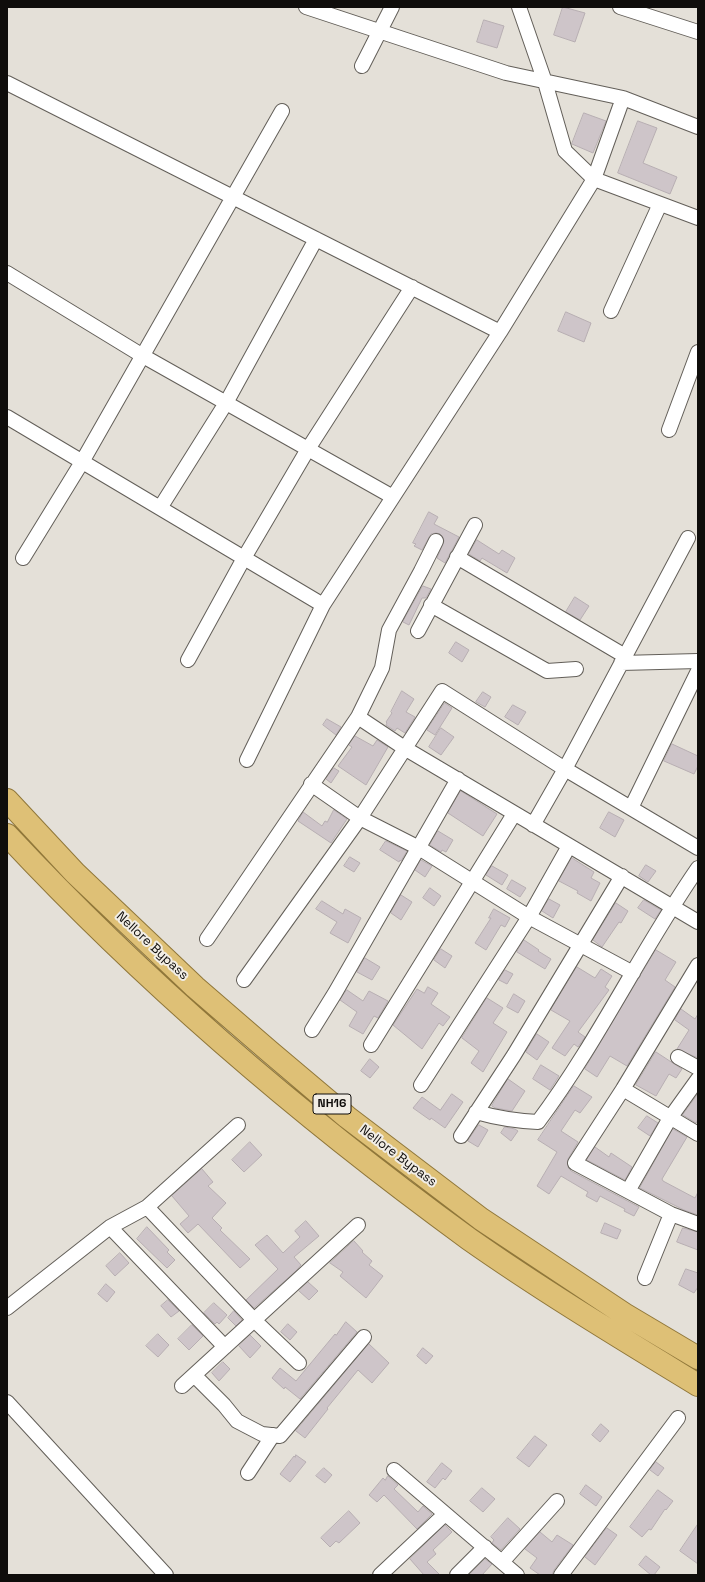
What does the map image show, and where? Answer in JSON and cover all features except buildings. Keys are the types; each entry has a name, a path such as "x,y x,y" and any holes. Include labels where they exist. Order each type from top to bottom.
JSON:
{"highway":[{"name":"Nellore Bypass","path":"7,800 75,873 195,987 347,1117 481,1219 624,1314 698,1358"},
{"name":"Nellore Bypass","path":"7,835 58,890 182,1006 330,1134 470,1239 586,1316 698,1385"}],"street":[{"path":"306,7 506,74 623,98 698,127"},
{"path":"362,66 392,7"},
{"path":"519,7 545,82 565,151 594,179 698,218"},
{"path":"620,7 698,32"},
{"path":"7,83 500,332"},
{"path":"247,760 323,605 500,332 594,179 623,98"},
{"path":"23,558 82,462 234,198 282,111"},
{"path":"611,311 660,204"},
{"path":"160,508 226,403 316,239"},
{"path":"7,273 143,356 393,497"},
{"path":"188,660 244,558 308,449 412,287"},
{"path":"669,430 698,352"},
{"path":"7,417 323,605"},
{"path":"418,631 475,525"},
{"path":"533,825 565,769 688,538"},
{"path":"206,939 358,717 382,668 389,630 436,541"},
{"path":"457,557 623,660 698,661"},
{"path":"431,605 547,671 576,669"},
{"path":"631,808 698,671"},
{"path":"244,980 360,818 406,749 442,691 565,769 698,848"},
{"path":"358,717 406,749 698,922"},
{"path":"312,1030 336,993 458,780"},
{"path":"311,784 360,818 419,848 529,917 634,973"},
{"path":"371,1045 514,814"},
{"path":"421,1085 529,917 569,846"},
{"path":"476,1112 495,1117 538,1122 564,1086 634,973 672,906 698,868"},
{"path":"461,1136 514,1055 622,876"},
{"path":"698,965 693,986 575,1163 671,1214 698,1224"},
{"path":"678,1057 698,1068"},
{"path":"628,1191 670,1118 698,1079"},
{"path":"623,1089 698,1134"},
{"path":"7,1308 110,1227 148,1207 238,1125"},
{"path":"148,1207 254,1320 300,1363"},
{"path":"645,1278 671,1214"},
{"path":"182,1386 358,1225"},
{"path":"110,1227 225,1347"},
{"path":"194,1375 224,1405 237,1421 262,1434 280,1436 364,1337"},
{"path":"7,1402 166,1575"},
{"path":"561,1575 678,1418"},
{"path":"248,1473 273,1435"},
{"path":"394,1470 517,1575"},
{"path":"502,1562 558,1501"},
{"path":"380,1575 445,1514"},
{"path":"457,1575 484,1547"}]}
